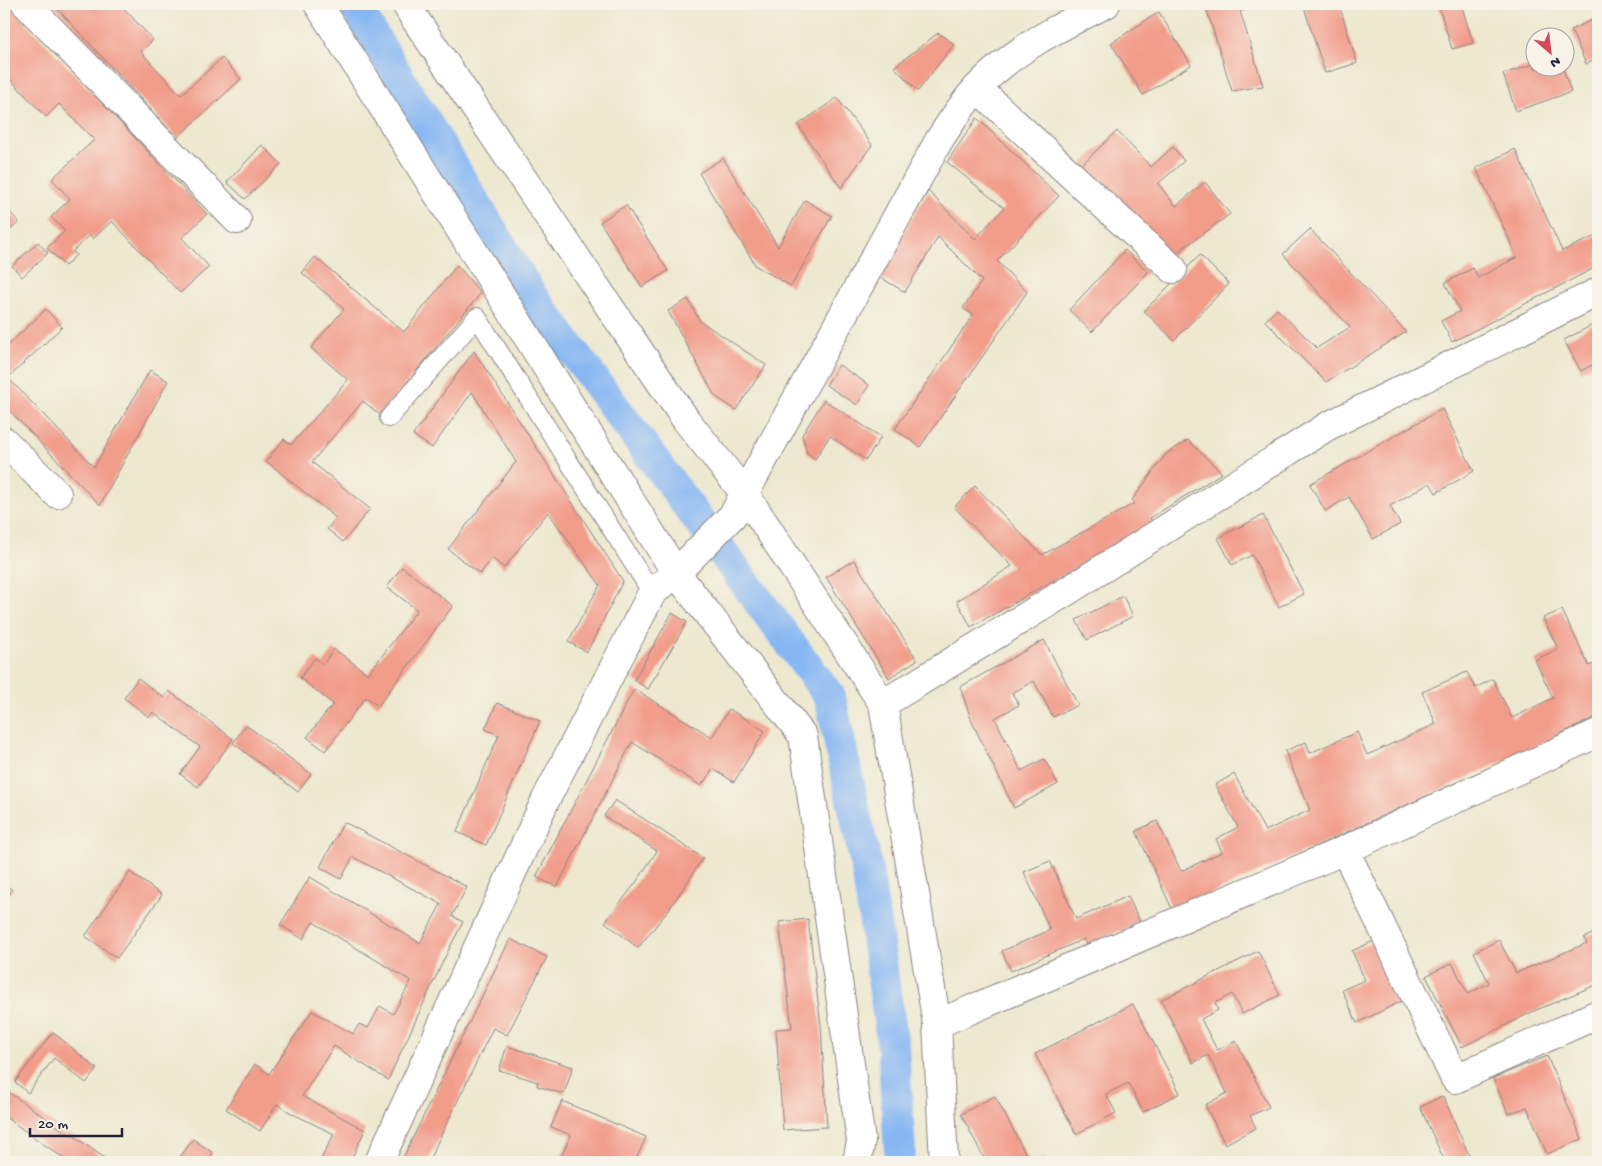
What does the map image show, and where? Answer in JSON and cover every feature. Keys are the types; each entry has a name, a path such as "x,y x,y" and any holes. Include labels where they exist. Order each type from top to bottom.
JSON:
{"street":[{"path":"26,4 237,220"},
{"path":"318,4 681,567 803,736 861,1141 857,1162"},
{"path":"406,4 412,16 686,420 739,504 883,704 937,1024 944,1162"},
{"path":"379,1162 546,799 652,593 681,567 739,504 938,142 956,114 977,88 1013,57 1052,31 1106,4"},
{"path":"977,88 1173,269"},
{"path":"883,704 1069,590 1328,426 1598,292"},
{"path":"4,441 57,494"},
{"path":"937,1024 1345,850 1598,734"},
{"path":"1345,850 1454,1079 1598,1014"}],"lane":[{"path":"389,418 477,317 652,593"}],"building":[{"path":"4,4 8,4 207,214 182,238 209,267 180,293 112,221 93,239 90,235 73,251 76,255 65,266 47,248 65,231 51,217 70,199 52,179 94,140 59,104 46,117 6,75 4,78"},
{"path":"53,4 120,4 153,40 141,52 181,95 222,58 241,79 177,138"},
{"path":"1205,4 1279,4 1240,11 1263,86 1232,91"},
{"path":"1303,4 1339,4 1357,63 1325,73"},
{"path":"1438,4 1461,4 1473,43 1452,49"},
{"path":"1159,12 1191,65 1143,95 1111,43"},
{"path":"1598,17 1598,59 1586,64 1574,37 1574,29"},
{"path":"938,33 954,44 918,91 894,67"},
{"path":"1524,67 1524,78 1566,78 1571,92 1516,111 1503,74"},
{"path":"837,98 872,145 841,188 798,125"},
{"path":"977,118 1059,196 997,261 1027,292 920,447 895,429 973,315 963,308 982,281 938,237 905,292 878,276 928,191 975,239 1004,208 947,162"},
{"path":"1117,131 1151,167 1173,147 1184,161 1158,184 1176,206 1205,182 1230,214 1171,257 1079,167"},
{"path":"262,145 281,164 245,199 227,182"},
{"path":"1515,149 1562,251 1598,235 1598,266 1452,342 1441,321 1460,311 1445,283 1473,268 1478,278 1517,257 1476,168"},
{"path":"723,158 778,247 805,200 832,216 791,286 756,266 699,173"},
{"path":"626,205 668,271 642,287 600,222"},
{"path":"4,206 19,222 4,236"},
{"path":"1310,229 1406,332 1326,382 1265,321 1277,309 1317,348 1350,327 1283,254"},
{"path":"38,242 48,253 22,277 12,266"},
{"path":"1125,250 1148,272 1092,332 1069,310"},
{"path":"1200,255 1229,284 1174,340 1144,311"},
{"path":"315,257 404,332 457,265 481,293 380,415 363,401 312,462 370,509 343,542 327,529 336,518 266,461 284,439 291,445 348,380 311,348 344,309 302,273"},
{"path":"688,299 700,321 766,365 736,410 715,396 668,311"},
{"path":"46,309 62,327 8,378 94,467 150,370 168,381 100,505 4,405 4,349"},
{"path":"1598,322 1598,378 1592,365 1581,371 1564,340"},
{"path":"474,351 623,581 587,652 568,642 600,585 548,512 504,568 492,558 480,574 448,549 516,462 472,392 432,448 413,435"},
{"path":"839,365 869,385 857,405 826,385"},
{"path":"824,400 881,437 866,460 830,436 815,459 807,453 802,435"},
{"path":"1442,409 1474,471 1436,493 1430,483 1390,506 1400,524 1373,539 1349,497 1325,511 1310,484"},
{"path":"1188,440 1222,473 1150,518 1154,524 971,627 957,601 1012,566 954,507 975,486 1042,555 1135,503 1132,500 1166,454"},
{"path":"1263,515 1304,594 1279,607 1252,555 1232,565 1218,538"},
{"path":"854,560 917,660 889,678 826,577"},
{"path":"402,567 453,606 378,706 366,697 325,751 307,737 333,704 300,678 315,658 323,664 334,649 368,674 417,610 387,587"},
{"path":"1123,596 1133,616 1087,640 1076,620"},
{"path":"1562,610 1589,666 1598,662 1598,716 1508,759 1173,911 1136,831 1157,821 1181,871 1222,852 1216,839 1238,827 1215,785 1234,774 1265,831 1310,810 1285,751 1306,742 1310,753 1357,732 1367,755 1436,724 1422,692 1467,672 1475,688 1493,679 1512,718 1553,698 1535,660 1558,649 1543,618"},
{"path":"672,613 687,622 648,689 634,680"},
{"path":"1044,640 1078,705 1053,717 1034,681 1012,693 1019,705 995,718 1021,771 1044,759 1058,784 1014,808 972,722 960,687"},
{"path":"138,678 164,698 169,691 233,739 198,787 180,774 200,747 153,712 149,717 124,698"},
{"path":"634,689 712,737 729,709 765,731 734,782 713,769 701,786 632,742 557,887 536,877"},
{"path":"497,703 540,721 486,845 457,832 499,735 485,729"},
{"path":"246,725 311,774 298,792 233,743"},
{"path":"615,800 703,858 670,908 638,948 605,922 635,884 657,851 604,816"},
{"path":"344,822 467,887 452,916 463,922 388,1080 334,1046 302,1096 365,1130 350,1162 327,1162 321,1159 334,1134 277,1104 260,1131 226,1109 255,1064 269,1074 312,1011 353,1034 359,1024 368,1028 380,1006 393,1014 411,981 313,922 303,939 280,925 310,877 420,943 441,904 353,857 341,879 320,867"},
{"path":"1050,861 1076,919 1128,896 1140,922 1087,945 1084,939 1011,971 1002,951 1050,930 1024,872"},
{"path":"130,872 162,895 117,958 85,936"},
{"path":"4,883 12,890 4,901"},
{"path":"808,919 821,1026 827,1127 783,1130 776,1029 792,1028 779,922"},
{"path":"1598,931 1598,984 1534,1011 1462,1047 1426,976 1452,963 1468,994 1489,983 1474,952 1499,940 1516,973 1587,943 1584,938"},
{"path":"510,939 547,957 507,1035 493,1028 428,1162 401,1162"},
{"path":"1376,940 1404,1000 1357,1023 1342,990 1365,980 1352,951"},
{"path":"1258,951 1280,995 1242,1014 1232,994 1215,1003 1218,1010 1201,1019 1217,1050 1236,1041 1269,1107 1250,1116 1256,1128 1225,1144 1205,1105 1227,1093 1208,1055 1193,1063 1161,1000"},
{"path":"1133,1004 1180,1093 1143,1112 1128,1083 1106,1094 1116,1113 1076,1134 1035,1054"},
{"path":"53,1032 97,1069 86,1083 54,1058 28,1093 15,1082"},
{"path":"507,1046 573,1067 564,1094 537,1086 538,1082 499,1070"},
{"path":"1547,1056 1582,1139 1547,1154 1527,1107 1508,1114 1493,1078"},
{"path":"4,1089 110,1162 69,1162 4,1116"},
{"path":"995,1096 1030,1162 986,1162 961,1114"},
{"path":"1443,1096 1472,1162 1445,1162 1420,1107"},
{"path":"562,1101 646,1137 635,1162 572,1162 561,1157 571,1135 551,1127"},
{"path":"193,1139 213,1153 207,1162 177,1162"},
{"path":"1044,1158 1046,1162 1035,1162"}],"waterway":[{"path":"354,4 531,295 830,697 867,869 893,1046 900,1151 899,1162"}]}
